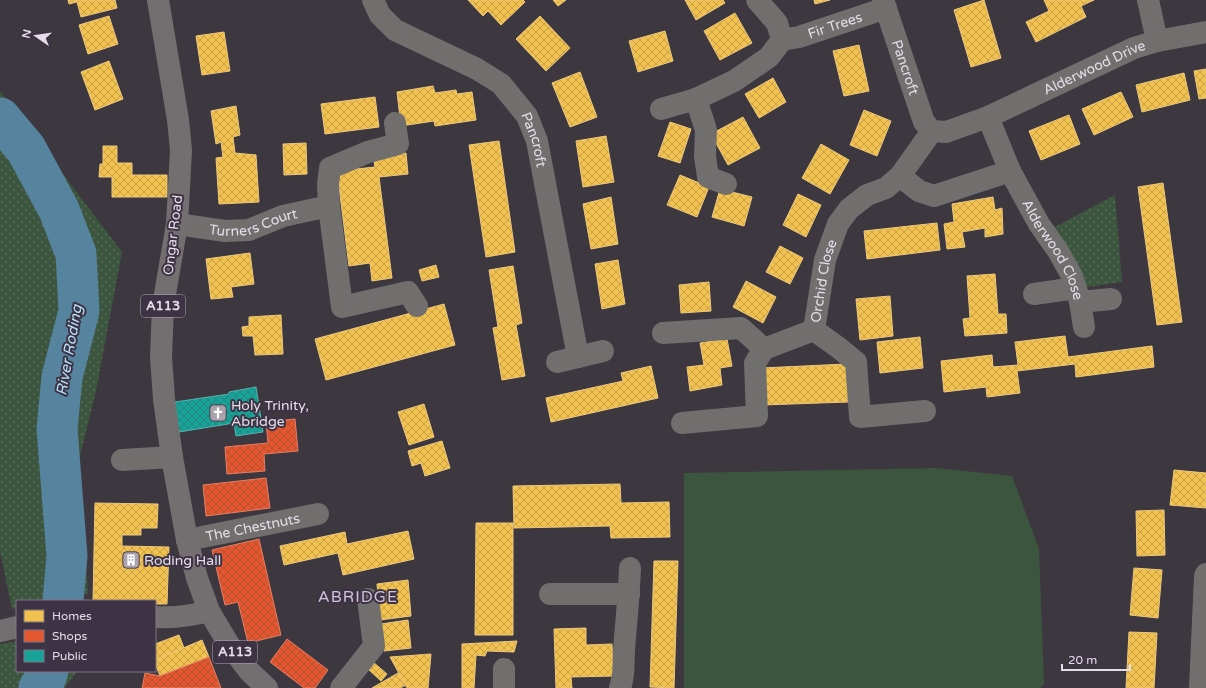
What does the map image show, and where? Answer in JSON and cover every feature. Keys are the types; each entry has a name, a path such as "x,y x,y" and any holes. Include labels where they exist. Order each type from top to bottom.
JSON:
{"main road":[{"name":"Ongar Road","path":"158,0 177,112 181,150 177,224 163,306 161,357 164,399 172,457 187,540 197,578 209,611"},
{"path":"156,617 165,618 194,615 209,611"},
{"name":"A113","path":"209,611 228,643 250,672 267,688"}],"street":[{"name":"Pancroft","path":"373,0 380,15 395,30 477,69 501,84 527,116 537,141 578,357"},
{"path":"661,109 696,99 734,81 769,57 782,40 777,23 757,0"},
{"path":"1148,0 1157,41"},
{"name":"Pancroft","path":"885,4 924,122 932,131"},
{"name":"Fir Trees","path":"782,40 800,37 885,4"},
{"name":"Alderwood Drive","path":"932,131 946,132 988,117 1134,48 1157,41 1206,32"},
{"path":"696,99 706,130 704,156 708,177 726,184"},
{"path":"932,131 900,176 919,191 934,196 1010,171 988,117"},
{"path":"395,122 398,144 368,152 330,168 328,184 329,206 342,307 408,292 417,306"},
{"name":"Alderwood Close","path":"1010,171 1039,224 1058,251 1072,276 1078,295 1111,299"},
{"name":"Orchid Close","path":"773,345 814,330 825,260 838,224 849,209 867,195 886,188 900,176"},
{"name":"Turners Court","path":"177,224 225,231 249,230 283,216 329,206"},
{"path":"1034,294 1078,295 1084,327"},
{"path":"663,333 741,328 773,345 755,363 757,416 682,423"},
{"path":"814,330 856,362 860,417 925,411"},
{"path":"557,362 603,351"},
{"path":"122,460 172,457"},
{"name":"The Chestnuts","path":"187,540 318,514"},
{"path":"620,688 624,677 624,652 630,568"},
{"path":"1202,677 1206,574"},
{"path":"550,594 629,594"},
{"path":"341,688 374,646 368,599"}],"green space":[{"path":"0,91 122,252 96,391 79,460 88,594 57,600 16,600 16,608 12,609 0,551"},
{"path":"1115,195 1122,282 1081,288 1051,229"},
{"path":"937,468 1012,476 1039,549 1044,684 1040,688 684,688 684,473"},
{"path":"16,641 16,672 76,672 65,688 0,688 0,644"}],"building: Homes":[{"path":"68,0 115,0 117,8 81,17 77,2 69,4"},
{"path":"468,0 523,0 525,2 501,25 488,11 483,16"},
{"path":"553,0 566,0 558,6"},
{"path":"685,0 723,0 725,3 696,20"},
{"path":"814,0 830,0 815,4"},
{"path":"984,0 1001,58 971,67 954,10"},
{"path":"1044,0 1094,0 1081,6 1086,17 1036,42 1026,22 1049,11"},
{"path":"735,13 752,43 720,60 704,31"},
{"path":"109,16 118,44 88,54 79,25"},
{"path":"540,16 570,48 546,71 516,39"},
{"path":"665,31 673,61 638,72 629,41"},
{"path":"224,32 230,71 202,75 196,36"},
{"path":"859,45 869,91 844,96 833,51"},
{"path":"109,61 123,99 95,110 81,72"},
{"path":"1206,69 1206,98 1199,99 1194,71"},
{"path":"580,72 597,117 570,127 552,83"},
{"path":"1184,73 1190,100 1142,112 1136,85"},
{"path":"773,78 786,102 759,118 745,94"},
{"path":"433,86 435,93 456,90 457,94 472,92 476,120 435,126 434,121 401,126 397,92"},
{"path":"1121,92 1133,117 1094,135 1082,109"},
{"path":"375,97 379,127 325,134 321,104"},
{"path":"236,106 240,135 233,137 235,153 256,155 259,202 219,204 216,158 223,157 221,142 216,144 211,111"},
{"path":"864,110 891,121 877,156 850,145"},
{"path":"1069,115 1080,144 1041,160 1029,131"},
{"path":"743,117 760,148 728,165 711,134"},
{"path":"670,122 691,129 680,163 658,156"},
{"path":"606,136 614,182 583,187 576,141"},
{"path":"499,141 515,252 486,257 469,145"},
{"path":"306,143 307,174 284,175 283,144"},
{"path":"821,144 849,160 830,194 802,178"},
{"path":"103,146 117,146 117,163 132,163 132,175 167,175 167,197 112,197 112,177 99,177 100,164 103,164"},
{"path":"406,153 408,174 379,177 392,278 372,281 370,263 349,266 337,171 375,167 373,157"},
{"path":"680,175 709,187 697,217 667,205"},
{"path":"1163,183 1182,322 1157,325 1138,187"},
{"path":"720,189 752,197 744,226 712,217"},
{"path":"798,194 821,205 806,237 783,225"},
{"path":"611,197 618,244 591,249 583,204"},
{"path":"993,197 995,210 1002,208 1003,234 985,237 985,228 962,232 965,247 947,249 944,224 954,222 952,204"},
{"path":"937,223 940,250 867,259 864,231"},
{"path":"780,246 803,258 790,284 766,272"},
{"path":"250,253 254,284 231,287 233,297 211,299 206,259"},
{"path":"618,260 625,304 602,309 595,264"},
{"path":"436,265 439,277 422,281 419,270"},
{"path":"513,266 522,323 516,325 525,376 502,380 493,328 498,327 489,270"},
{"path":"995,274 998,314 1006,314 1007,333 965,336 963,319 970,318 967,276"},
{"path":"746,281 776,297 763,323 733,307"},
{"path":"709,282 711,311 681,313 679,285"},
{"path":"890,296 893,336 860,340 856,299"},
{"path":"444,304 455,345 326,380 315,339"},
{"path":"281,315 283,354 255,355 253,336 243,336 242,327 249,326 249,317"},
{"path":"1065,336 1068,357 1152,346 1154,367 1076,377 1075,364 1017,371 1020,393 987,397 986,387 944,392 941,361 992,355 993,367 1018,365 1015,342"},
{"path":"920,337 923,368 880,373 877,342"},
{"path":"727,339 732,366 720,368 722,385 690,391 687,367 704,365 700,343"},
{"path":"846,364 848,402 763,405 761,368"},
{"path":"651,366 658,398 551,422 546,398 623,381 621,373"},
{"path":"424,404 434,437 409,445 398,412"},
{"path":"442,441 450,468 425,476 421,463 412,466 408,451"},
{"path":"1174,470 1206,473 1206,508 1170,505"},
{"path":"620,484 621,503 669,502 670,537 611,538 610,526 514,528 513,486"},
{"name":"Roding Hall","path":"95,503 158,504 157,528 141,528 141,535 122,535 122,546 169,547 167,604 156,604 156,600 93,600"},
{"path":"1164,510 1165,555 1137,556 1136,511"},
{"path":"476,523 513,523 513,635 475,635"},
{"path":"408,531 414,559 343,575 338,553 284,565 280,546 345,532 347,544"},
{"path":"654,561 678,561 674,688 650,687"},
{"path":"1134,568 1162,570 1158,618 1130,615"},
{"path":"408,580 411,616 380,620 377,584"},
{"path":"408,620 411,648 384,651 381,624"},
{"path":"586,628 586,645 612,644 613,676 571,677 572,688 556,688 554,629"},
{"path":"1129,632 1157,633 1154,688 1126,688"},
{"path":"179,635 184,648 156,660 156,644"},
{"path":"202,640 209,657 160,676 156,666 156,660"},
{"path":"517,641 514,652 487,651 485,656 476,655 474,688 462,688 462,644"},
{"path":"431,654 428,688 407,688 390,657"},
{"path":"373,662 387,674 381,681 367,668"},
{"path":"398,673 406,685 400,688 372,688"}],"building: Shops":[{"path":"295,419 298,451 264,454 265,471 227,474 225,447 268,443 266,422"},
{"path":"266,478 270,508 206,516 203,485"},
{"path":"259,539 281,635 248,643 238,602 225,605 212,550"},
{"path":"287,639 328,670 315,688 304,688 270,662"},
{"path":"209,657 221,688 142,688 145,673 160,676"}],"building: Public":[{"name":"Holy Trinity, Abridge","path":"256,387 263,432 236,436 234,423 179,432 175,402 229,394 229,392"}],"waterway":[{"name":"River Roding","path":"0,118 26,149 59,210 76,254 79,311 62,377 57,429 67,556 63,600"},
{"name":"River Roding","path":"39,688 48,672"}],"place":[{"name":"Holy Trinity, Abridge","path":"218,413"},
{"name":"Roding Hall","path":"131,560"}],"district":[{"name":"ABRIDGE","path":"358,597"}]}
